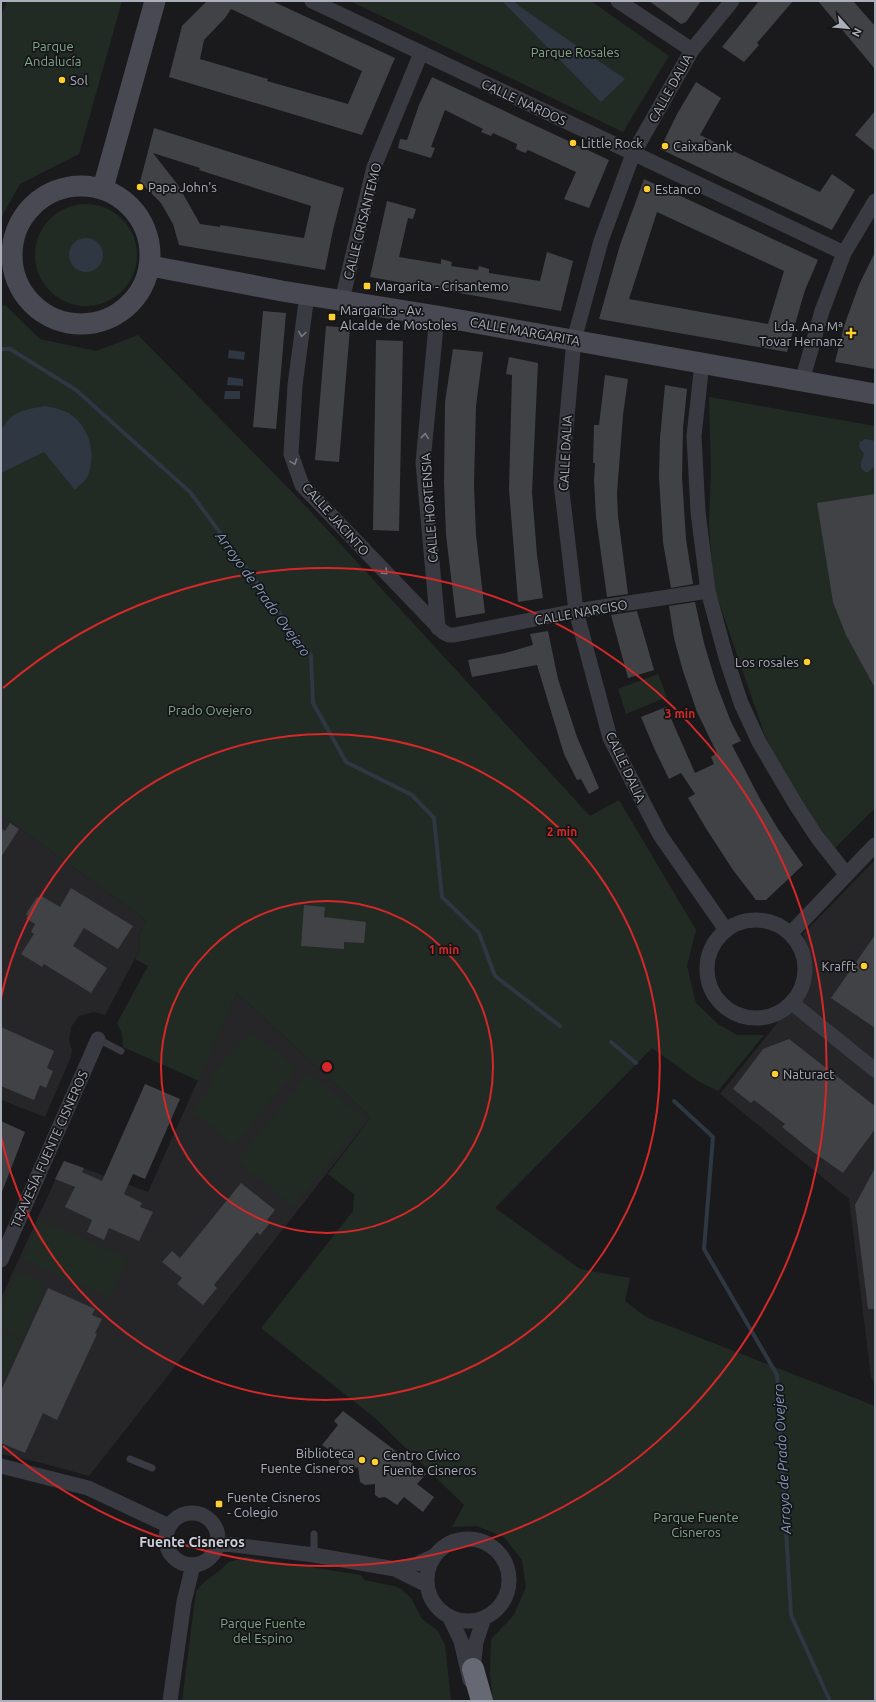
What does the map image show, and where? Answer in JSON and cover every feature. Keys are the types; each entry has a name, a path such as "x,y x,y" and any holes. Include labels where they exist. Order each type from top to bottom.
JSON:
{"highway":[{"path":"473,1669 476,1698"}],"street":[{"path":"103,188 155,1"},
{"name":"CALLE NARDOS","path":"312,1 844,253"},
{"path":"618,1 692,50"},
{"name":"CALLE DALIA","path":"726,930 660,835 610,738 576,612 561,483 574,340 601,241 633,154 692,50 732,1"},
{"name":"CALLE CRISANTEMO","path":"342,300 374,167 421,53"},
{"path":"75,185 103,188 131,205 148,233 151,266 141,291 122,312 97,323 70,324 48,316 29,302 9,283 15,231 28,209 48,193 75,185"},
{"path":"802,382 822,311 844,253 875,201"},
{"name":"CALLE MARGARITA","path":"151,266 307,295 437,316 875,394"},
{"name":"CALLE JACINTO","path":"307,295 295,385 291,454 302,485 438,628 446,634 454,635"},
{"name":"CALLE HORTENSIA","path":"437,316 423,462 438,628"},
{"path":"702,363 694,436 698,512 708,591 727,661 741,703 759,742 796,805 817,837 846,874"},
{"path":"405,592 419,596 427,592 430,583 432,562"},
{"name":"CALLE NARCISO","path":"454,635 576,612 708,591"},
{"path":"791,933 875,844"},
{"path":"759,919 771,921 791,933 800,945 805,960 806,975 801,990 792,1003 781,1012 768,1017 754,1018 740,1016 727,1009 717,999 710,987 707,973 708,956 715,942 726,930 742,922 759,919"},
{"path":"792,1003 875,1070"},
{"name":"TRAVESÍA FUENTE CISNEROS","path":"1,1260 98,1039"},
{"path":"1,1466 88,1488 169,1526"},
{"path":"188,1512 206,1516 212,1522 217,1531 218,1542 211,1557 202,1563 193,1565 177,1561 169,1552 166,1540 169,1526 175,1519 188,1512"},
{"path":"395,1569 418,1564 434,1556 446,1545 461,1539 472,1538 482,1541 492,1546 500,1553 506,1562 509,1584 506,1594 497,1608 484,1618 466,1621 449,1616 440,1611 429,1594 427,1585 429,1565 434,1556"},
{"path":"218,1542 314,1555 395,1569 427,1585"},
{"path":"170,1701 184,1602 193,1565"},
{"path":"449,1616 461,1640 476,1698"},
{"path":"473,1669 476,1642 484,1618"}],"lane":[{"path":"98,1039 121,1051"},
{"path":"130,1459 152,1468"},
{"path":"314,1534 314,1555"}],"shaded area":[{"path":"1,815 146,920 139,936 140,949 105,1015 94,1012 79,1016 71,1027 69,1041 72,1050 71,1057 45,1117 1,1100"},
{"path":"875,860 875,1385 871,1377 849,1199 720,1094 810,982 810,956 803,934"},
{"path":"237,993 371,1117 89,1476 42,1463 1,1454 1,1298 64,1161 148,1192"}],"green space":[{"name":"Parque Andalucía","path":"7,1 122,1 79,154 20,184 1,218 1,16"},
{"name":"Parque Rosales","path":"350,1 591,1 669,56 623,132"},
{"path":"86,204 106,208 122,219 133,235 137,255 133,275 122,291 106,302 86,306 66,302 50,291 39,275 35,255 39,235 50,219 66,208"},
{"name":"Prado Ovejero","path":"5,305 40,339 96,351 138,335 301,501 590,816 619,800 696,930 687,966 696,1003 718,1024 737,1035 764,1035 718,1091 698,1081 652,1048 495,1208 580,1269 630,1278 625,1301 646,1317 875,1406 875,1701 493,1701 490,1674 491,1639 514,1615 526,1587 522,1560 504,1537 477,1526 452,1527 464,1505 375,1418 261,1328 353,1211 354,1194 328,1174 371,1117 237,993 199,1081 123,1047 122,1034 117,1023 148,966 135,959 140,949 139,936 146,920 1,815 1,306"},
{"name":"Los rosales","path":"709,397 875,426 875,808 835,848 790,784 765,736 714,588 709,524 711,471"},
{"path":"658,674 667,697 626,714 618,689"},
{"path":"252,1032 297,1069 234,1145 192,1111 215,1083 210,1078 242,1039 245,1041"},
{"path":"309,1073 365,1119 293,1206 237,1160"},
{"path":"40,1220 128,1259 111,1298 23,1258"},
{"path":"17,1272 46,1285 23,1338 1,1328 1,1307"},
{"path":"1,1331 21,1340 1,1385"},
{"name":"Parque Fuente del Espino","path":"246,1557 361,1575 364,1580 394,1586 401,1589 411,1598 422,1619 438,1631 445,1645 451,1701 182,1701 196,1591 204,1582 229,1562"}],"water":[{"path":"502,1 514,1 519,6 625,79 601,102"},
{"path":"83,238 89,238 93,239 100,245 103,255 102,262 96,269 89,272 83,272 79,271 72,265 69,258 69,252 70,248 76,241"},
{"path":"229,350 245,352 244,360 228,358"},
{"path":"228,377 243,379 243,386 227,385"},
{"path":"225,391 240,391 240,399 224,399"},
{"path":"45,406 68,413 74,417 85,430 88,437 92,454 91,463 86,479 75,490 44,452 1,473 1,431 5,424 19,412"},
{"path":"865,439 875,441 874,467 868,472 865,472 861,468 861,462 864,454 859,447 860,442"}],"building":[{"path":"207,1 272,1 395,58 362,135 169,77 182,26","holes":["231,9 362,71 348,104 267,81 268,79 200,59 204,40 225,18"]},
{"path":"649,1 701,1 686,22 681,24"},
{"path":"759,1 793,1 757,43 759,45 744,62 722,47"},
{"path":"818,1 853,1 875,26 875,69"},
{"path":"432,77 609,160 589,208 564,199 576,172 528,150 525,153 516,149 517,144 493,133 491,136 481,132 483,129 445,110 431,147 435,148 431,158 398,148 400,139 407,140 419,105"},
{"path":"696,82 721,98 700,135 820,192 832,174 855,190 832,230 660,149 677,114"},
{"path":"875,111 875,151 855,135"},
{"path":"154,128 344,188 333,230 325,270 179,245 173,224 161,203 140,182","holes":["153,153 200,168 199,170 311,206 304,238 220,225 220,227 200,224 178,185"]},
{"path":"644,179 818,260 805,290 787,352 599,319 620,245","holes":["657,212 784,271 768,324 629,299"]},
{"path":"387,201 416,209 413,219 408,218 399,257 441,264 441,259 452,262 451,266 478,270 479,266 489,269 489,273 540,281 547,252 573,261 561,311 370,277"},
{"path":"875,252 875,369 835,362 844,326 859,285"},
{"path":"263,311 286,313 276,429 253,427"},
{"path":"326,326 350,328 339,462 315,460"},
{"path":"376,340 403,341 399,531 373,530"},
{"path":"453,349 483,352 476,406 474,484 476,535 485,613 456,618 446,535 444,483 445,402"},
{"path":"509,357 538,363 532,492 537,555 543,598 518,602 509,489 512,375 506,374"},
{"path":"605,375 628,379 623,415 617,493 618,516 628,594 607,597 596,517 594,480 595,463 593,463 594,425 599,425"},
{"path":"665,385 687,389 683,428 682,477 686,539 693,584 671,588 663,542 659,477 660,438"},
{"path":"875,494 875,688 846,635 833,602 817,503"},
{"path":"695,602 704,643 716,683 731,722 741,741 732,745 760,799 778,829 803,865 766,900 756,900 733,870 688,798 695,794 681,773 669,779 641,717 666,707 695,773 714,764 711,757 717,753 697,712 683,671 674,638 669,606"},
{"path":"637,611 654,670 628,678 611,615"},
{"path":"548,631 558,679 577,737 599,788 589,794 581,779 577,780 564,754 537,665 472,677 468,660 505,653 533,645 530,634"},
{"path":"10,823 19,829 1,857 1,828 5,831"},
{"path":"71,888 133,926 118,949 84,928 73,946 107,968 91,993 44,964 42,967 21,954 34,934 31,932 35,924 26,918 28,916 26,914 37,897 38,898 40,895 60,907"},
{"path":"304,905 325,907 324,917 366,922 364,943 344,942 344,949 301,946"},
{"name":"Krafft","path":"875,935 875,1028 831,998"},
{"path":"1,1027 54,1051 47,1068 53,1071 46,1088 40,1085 34,1100 1,1086"},
{"path":"789,1039 875,1106 875,1129 843,1173 813,1152 782,1127 785,1124 754,1100 751,1103 733,1089 763,1049"},
{"path":"145,1084 180,1099 145,1179 133,1174 124,1194 142,1203 140,1207 153,1212 139,1241 109,1228 104,1240 87,1232 92,1220 65,1207 75,1187 55,1179 64,1161 84,1168 82,1172 102,1181"},
{"path":"1,1121 25,1132 2,1192 1,1192"},
{"path":"875,1168 875,1309 868,1309 855,1205"},
{"path":"241,1183 275,1210 267,1220 270,1223 260,1235 257,1232 214,1285 217,1288 203,1305 177,1284 182,1278 162,1262 172,1251 180,1258"},
{"path":"48,1288 95,1309 92,1315 102,1319 95,1333 97,1334 57,1420 43,1413 25,1453 1,1443 1,1391"},
{"name":"Centro Cívico Fuente Cisneros","path":"343,1411 426,1474 417,1484 434,1497 423,1512 404,1497 397,1505 385,1497 379,1498 375,1495 375,1484 365,1485 360,1482 358,1467 346,1470 339,1465 338,1456 322,1445 338,1425 334,1421"}],"waterway":[{"name":"Arroyo de Prado Ovejero","path":"1,349 10,349 76,390 190,492 311,656 313,703 346,762 412,795 434,818 442,897 479,933 495,976 560,1026"},
{"name":"Arroyo de Prado Ovejero","path":"611,1042 636,1063"},
{"name":"Arroyo de Prado Ovejero","path":"674,1101 713,1137 704,1249 777,1375 791,1615 830,1701"}],"place":[{"name":"Sol","path":"62,80"},
{"name":"Little Rock","path":"573,143"},
{"name":"Caixabank","path":"665,146"},
{"name":"Papa John's","path":"140,187"},
{"name":"Estanco","path":"647,189"},
{"name":"Margarita - Crisantemo","path":"367,286"},
{"name":"Margarita - Av. Alcalde de Mostoles","path":"332,317"},
{"name":"Lda. Ana Mª Tovar Hernanz","path":"851,333"},
{"name":"Los rosales","path":"807,662"},
{"name":"Krafft","path":"864,966"},
{"name":"Naturact","path":"775,1074"},
{"name":"Biblioteca Fuente Cisneros","path":"362,1460"},
{"name":"Centro Cívico Fuente Cisneros","path":"375,1462"},
{"name":"Fuente Cisneros - Colegio","path":"219,1504"}],"district":[{"name":"Fuente Cisneros","path":"192,1542"}],"park label":[{"name":"Parque Fuente Cisneros","path":"696,1524"}]}
